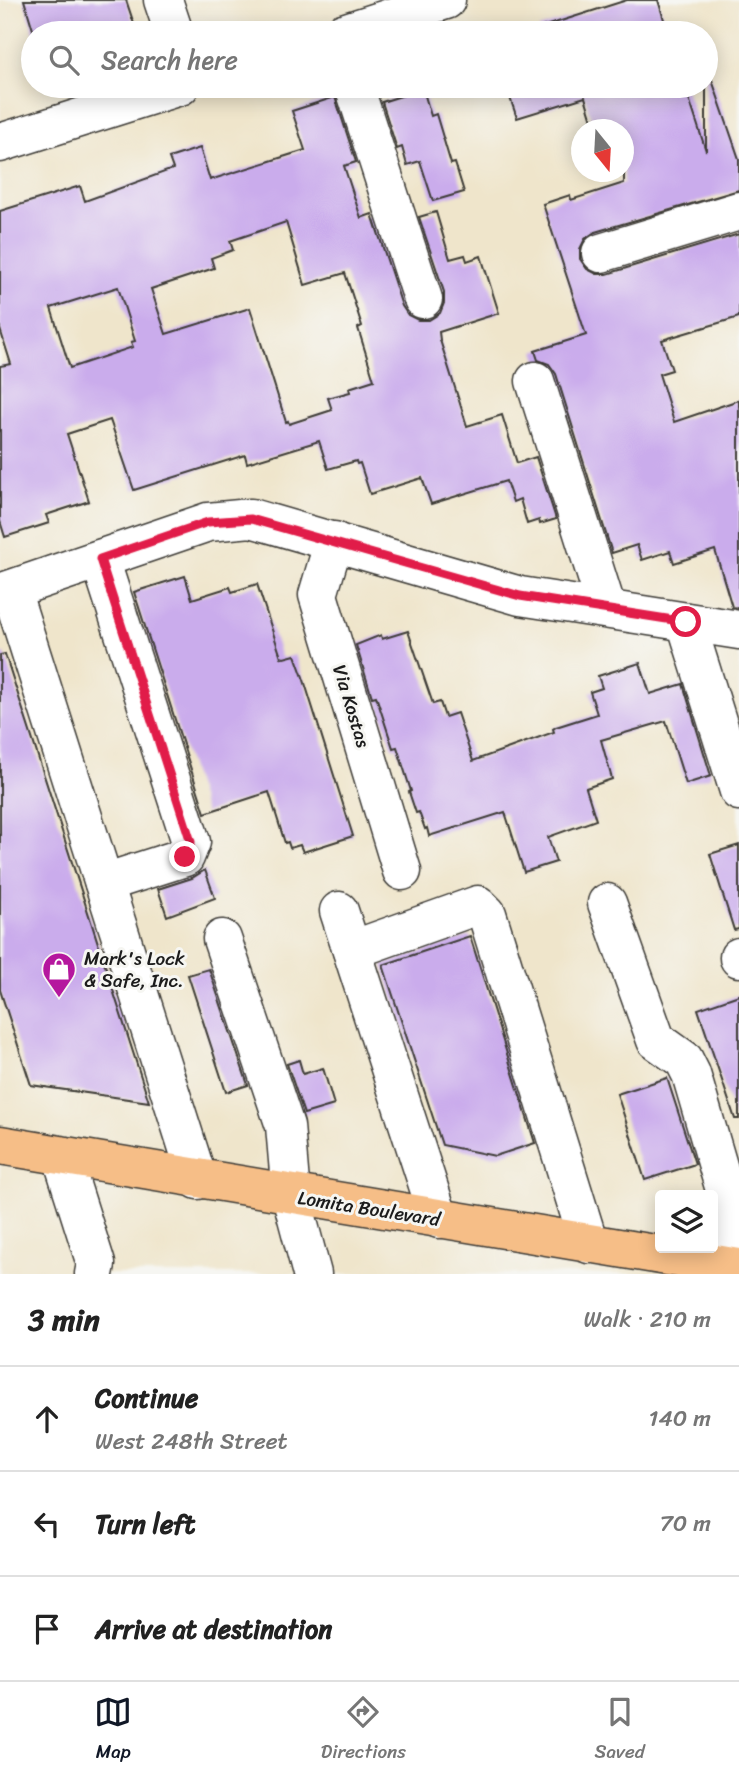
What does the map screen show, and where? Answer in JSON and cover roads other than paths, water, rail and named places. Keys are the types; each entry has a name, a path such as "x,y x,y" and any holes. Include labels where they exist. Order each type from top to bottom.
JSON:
{"main road":[{"name":"Lomita Boulevard","path":"0,1145 589,1244 636,1263 737,1268"}],"street":[{"path":"163,0 170,21"},
{"path":"361,21 378,10 446,0"},
{"path":"1,141 141,98"},
{"path":"358,98 424,299"},
{"path":"601,253 739,211"},
{"path":"535,381 607,609"},
{"path":"198,1180 104,883 5,592 208,522 251,519 520,596 739,630"},
{"name":"Via Kostas","path":"334,541 318,595 402,871"},
{"path":"100,559 191,842 185,857 104,883"},
{"path":"686,622 739,791"},
{"path":"607,903 656,1040 684,1059 691,1074 732,1214 737,1268"},
{"path":"352,950 478,905 487,914 589,1244"},
{"path":"339,911 439,1219"},
{"path":"222,939 285,1126 291,1195 312,1274"},
{"path":"62,1157 96,1264 94,1274"}],"place":[{"name":"Mark's Lock & Safe, Inc.","path":"59,999"}]}
